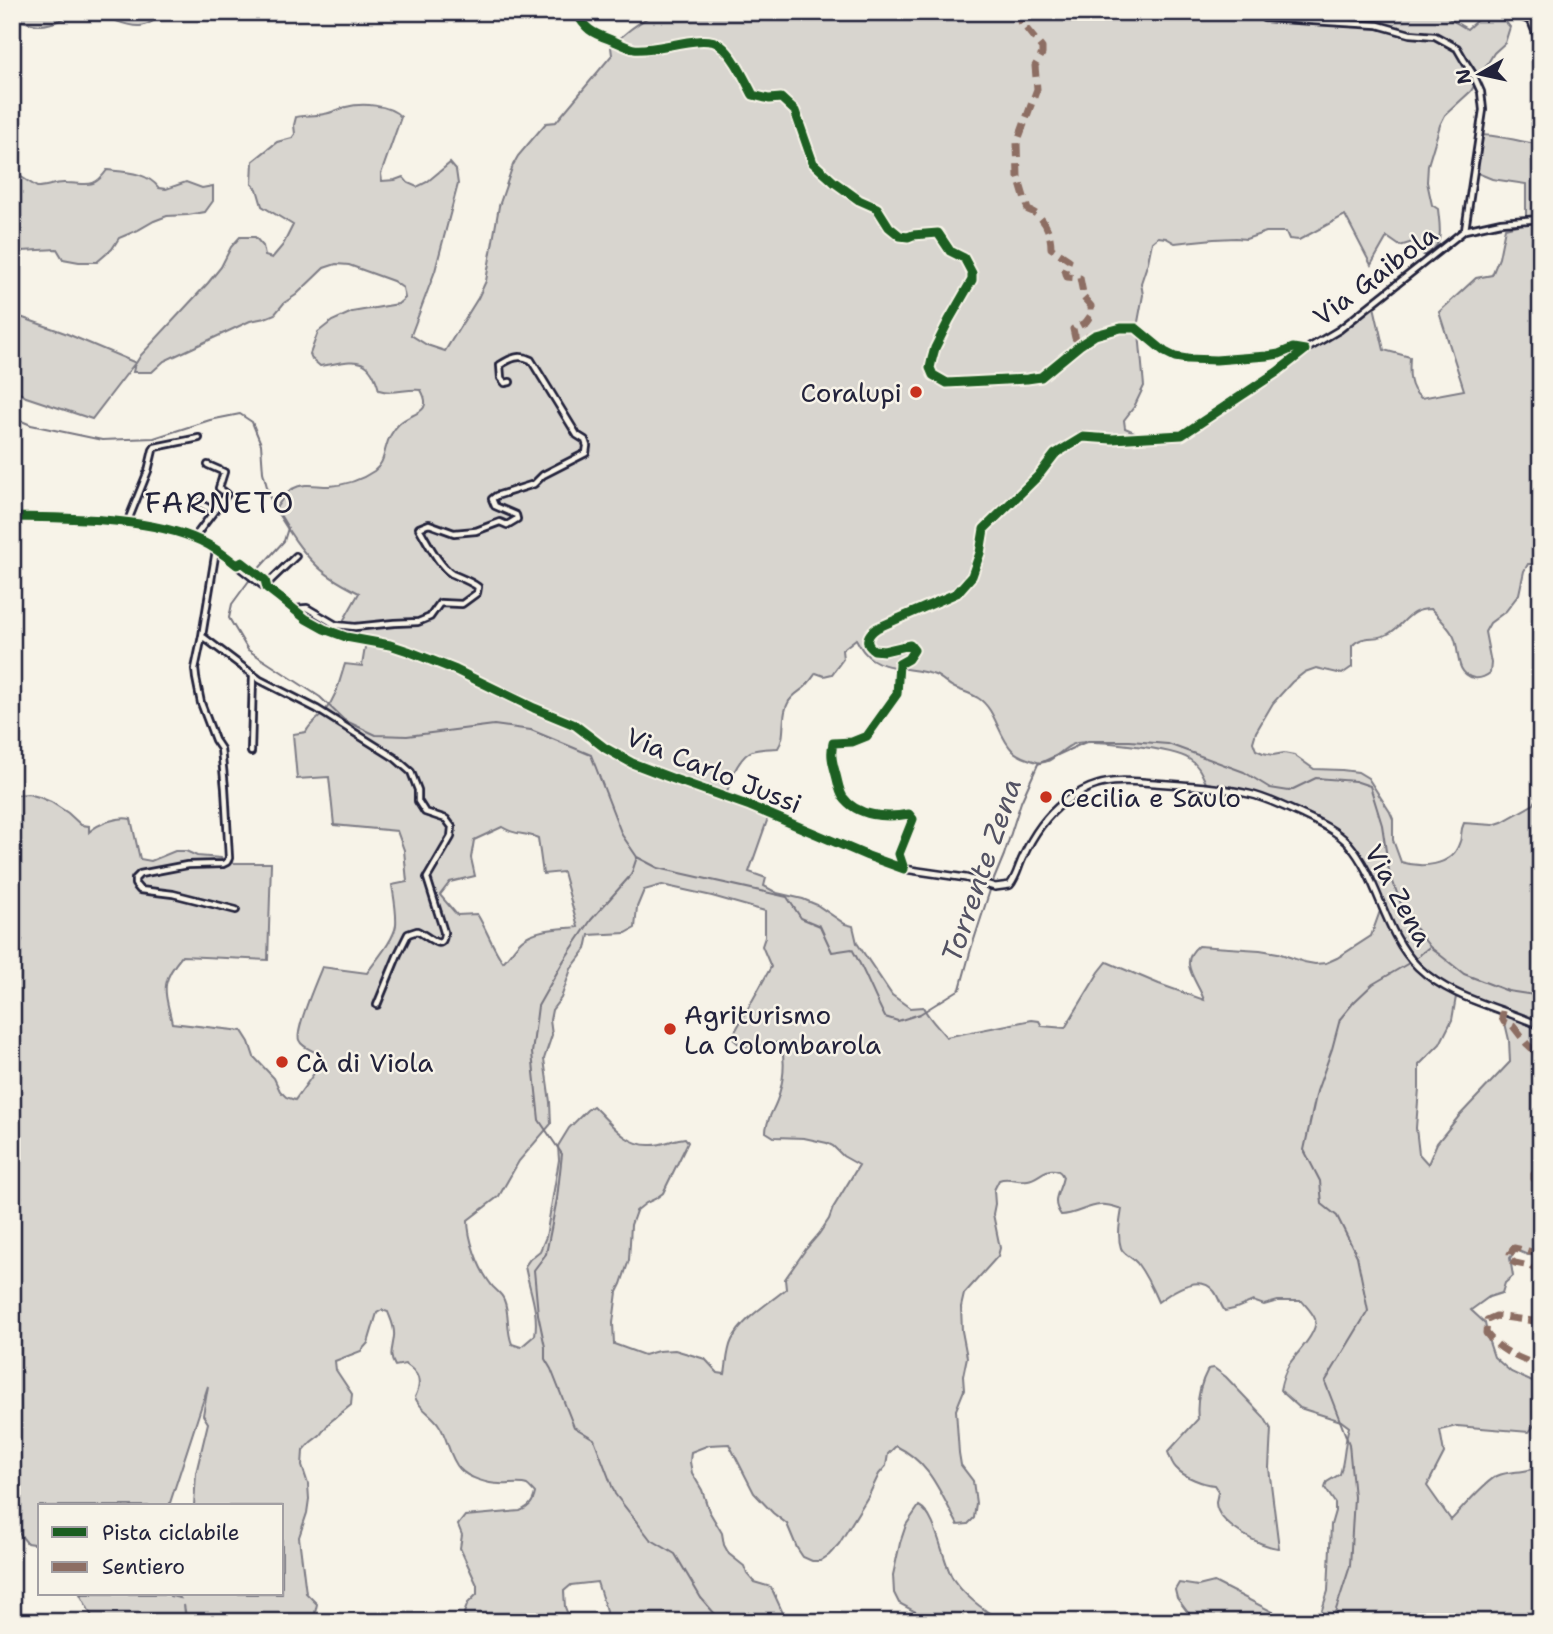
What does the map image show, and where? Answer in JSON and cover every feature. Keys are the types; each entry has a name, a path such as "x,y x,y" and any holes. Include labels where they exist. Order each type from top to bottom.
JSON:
{"street":[{"path":"1511,12 1531,21 1541,46"},
{"name":"Via Gaibola","path":"1175,357 1216,360 1267,356 1293,348 1304,350 1339,330 1465,230 1483,110 1481,92 1457,48 1435,36 1409,34 1378,25 1264,18"},
{"path":"1465,230 1501,222 1541,219"},
{"path":"904,869 899,854 913,819 909,814 873,815 851,806 841,795 830,752 833,743 852,742 867,736 897,694 899,664 908,659 914,650 911,645 874,650 868,644 868,636 877,628 957,593 972,576 981,553 984,529 1038,476 1055,454 1083,437 1112,439 1182,435 1277,372 1304,350"},
{"path":"294,609 307,608 336,625 345,626 418,622 430,617 440,603 462,604 477,593 478,587 449,572 419,528 429,524 454,533 476,531 500,522 507,525 517,519 516,515 495,506 492,499 534,484 543,475 586,453 585,440 578,435 531,360 523,356 510,358 500,365 501,378 505,383 510,382"},
{"path":"127,523 155,447 199,438"},
{"path":"194,538 227,494 219,488 224,472 208,465"},
{"path":"193,500 214,511"},
{"name":"Via Carlo Jussi","path":"12,517 127,523 194,538 216,550 264,584 306,619 324,629 346,637 390,645 456,670 575,725 605,748 632,763 750,806 869,856 904,869 979,882"},
{"path":"216,550 195,670 201,703 221,749 229,858 223,864 187,865 140,874 135,879 135,884 140,890 173,894 236,910"},
{"path":"264,584 296,556"},
{"path":"202,635 260,680 317,709 395,758 412,773 418,790 418,801 425,812 446,819 452,828 451,837 426,878 444,937 437,943 417,931 408,934 377,1004"},
{"path":"251,751 253,674"},
{"name":"Via Zena","path":"979,882 995,887 1010,885 1033,837 1052,814 1065,802 1094,785 1111,782 1149,783 1252,794 1338,833 1362,862 1396,939 1426,974 1458,994 1541,1026"}],"shaded area":[{"path":"12,12 165,12 165,15 140,26 127,25 88,13 39,25 12,22"},
{"path":"656,12 1438,12 1467,29 1486,12 1500,16 1510,27 1505,43 1494,53 1471,91 1445,115 1440,125 1428,165 1427,182 1432,205 1438,209 1440,224 1440,236 1431,252 1424,256 1416,241 1400,246 1387,237 1371,265 1345,215 1299,240 1289,239 1286,232 1266,232 1246,239 1175,243 1158,237 1152,242 1141,283 1143,295 1138,322 1144,386 1124,420 1125,428 1139,434 1172,435 1285,366 1373,302 1384,350 1410,357 1410,379 1421,398 1464,390 1439,312 1476,278 1492,275 1499,258 1505,228 1526,223 1526,184 1492,179 1475,172 1474,145 1480,135 1541,145 1541,526 1537,525 1532,531 1539,564 1528,564 1519,594 1506,611 1490,623 1485,632 1491,663 1490,673 1479,678 1467,675 1460,666 1455,641 1448,628 1431,609 1417,611 1388,634 1356,642 1352,646 1352,667 1342,674 1316,668 1292,682 1273,703 1253,742 1256,750 1273,755 1294,755 1314,769 1358,772 1368,778 1393,819 1393,840 1401,862 1409,864 1434,864 1449,857 1455,852 1460,841 1464,823 1493,825 1502,822 1534,804 1541,788 1541,1255 1528,1255 1516,1250 1510,1258 1513,1276 1505,1283 1502,1293 1489,1297 1471,1310 1485,1323 1494,1357 1511,1372 1541,1386 1541,1417 1529,1432 1457,1426 1440,1430 1444,1453 1427,1486 1451,1520 1492,1479 1503,1474 1530,1470 1541,1464 1541,1622 1318,1622 1328,1591 1331,1525 1335,1511 1335,1503 1325,1488 1327,1482 1340,1474 1349,1427 1341,1421 1300,1408 1280,1390 1288,1366 1314,1330 1313,1314 1302,1301 1278,1301 1264,1305 1253,1301 1225,1311 1214,1291 1201,1283 1185,1286 1158,1302 1140,1268 1121,1248 1119,1234 1122,1209 1100,1205 1061,1215 1056,1200 1063,1177 1055,1170 1028,1180 999,1180 994,1190 993,1214 1000,1248 998,1256 964,1294 961,1307 962,1331 967,1357 963,1376 964,1390 956,1410 961,1465 973,1481 976,1503 974,1518 968,1524 958,1525 926,1470 896,1446 888,1454 886,1466 839,1544 820,1561 812,1561 803,1557 787,1524 754,1493 729,1444 709,1445 691,1452 692,1473 722,1533 729,1554 744,1566 754,1582 771,1587 787,1622 608,1622 597,1582 571,1585 564,1591 565,1607 571,1622 467,1622 464,1613 468,1603 477,1594 477,1585 460,1548 462,1535 458,1525 465,1516 520,1511 530,1504 535,1493 527,1485 484,1482 460,1469 439,1425 415,1397 419,1382 416,1374 405,1364 395,1366 393,1362 393,1327 388,1312 382,1310 377,1313 368,1343 361,1351 335,1361 336,1370 352,1394 351,1405 330,1422 303,1451 302,1466 308,1484 309,1499 299,1537 306,1593 317,1604 313,1622 187,1622 184,1605 186,1622 95,1622 81,1596 284,1596 284,1504 194,1504 196,1473 208,1423 203,1415 208,1386 170,1504 38,1504 38,1545 27,1543 12,1525 12,1200 22,1197 12,1195 12,961 22,940 12,938 12,792 15,795 28,794 51,802 81,825 89,826 89,832 109,821 131,819 140,859 151,861 175,851 186,851 197,856 221,858 234,863 271,863 268,960 182,956 170,973 166,995 172,1023 242,1031 254,1057 274,1078 280,1091 295,1100 320,1065 321,1056 303,1045 299,1034 307,1004 322,967 367,973 395,931 392,885 407,882 404,850 397,831 334,825 329,777 297,779 293,734 306,732 325,711 335,694 345,664 362,666 366,641 337,632 359,593 329,576 314,563 275,509 287,493 297,487 341,485 374,471 381,463 395,429 423,409 425,398 421,390 379,390 370,369 364,364 350,362 320,366 312,359 310,354 318,332 332,321 352,312 398,304 405,298 403,288 393,281 349,265 336,264 324,268 275,314 250,321 164,361 152,372 133,372 135,363 92,419 26,397 12,388 12,314 136,363 208,283 240,237 255,237 263,246 265,256 272,258 283,245 293,225 262,206 257,189 252,184 253,161 277,142 292,138 295,134 296,117 367,105 390,109 401,117 381,174 382,181 403,177 417,187 450,163 456,170 458,184 435,271 411,335 427,345 445,351 486,281 499,206 518,156 546,123 556,122 612,55 611,47","holes":["856,639 865,653 879,663 927,672 978,698 989,709 1008,745 1015,753 1028,759 1042,763 1074,744 1097,742 1151,748 1181,755 1192,761 1200,770 1207,785 1243,793 1340,833 1363,867 1380,911 1371,936 1337,958 1315,964 1260,950 1198,946 1192,952 1189,966 1204,1000 1107,962 1065,1028 1042,1026 1039,1021 1032,1020 946,1037 923,1007 910,1008 892,995 857,943 853,926 845,924 817,905 777,893 764,886 766,878 749,872 769,815 726,796 734,772 745,756 756,750 778,748 784,714 790,700 816,673 824,676 832,674 843,659 842,650","502,827 538,838 543,874 563,872 578,927 549,930 528,936 519,942 503,962 477,914 457,915 440,895 450,882 475,876 471,858 474,840","662,885 765,911 765,937 762,946 771,967 732,1037 737,1043 748,1047 781,1043 782,1082 766,1132 774,1137 804,1138 827,1143 859,1165 829,1219 785,1279 786,1289 749,1318 737,1332 729,1348 725,1374 718,1373 705,1359 675,1350 644,1355 614,1344 613,1323 617,1292 629,1260 631,1225 636,1211 663,1193 688,1142 685,1138 656,1145 634,1142 619,1132 593,1106 569,1128 558,1146 559,1160 546,1237 540,1251 525,1266 536,1326 535,1335 521,1347 512,1344 504,1300 482,1269 470,1236 468,1220 499,1196 519,1161 551,1124 544,1059 552,1035 552,1010 561,998 571,969 586,949 589,935 626,933 635,928 637,907 644,890","1456,997 1489,1010 1502,1010 1509,1040 1510,1062 1437,1143 1428,1164 1419,1154 1416,1128 1419,1065 1440,1044 1452,1020"]},
{"path":"107,170 142,176 159,188 166,189 186,182 202,188 213,186 213,201 205,212 167,216 119,238 112,249 97,262 63,259 57,249 22,251 12,246 12,171 37,187 62,183 89,184 98,180"},
{"path":"1214,1368 1264,1417 1271,1429 1269,1468 1279,1548 1261,1544 1231,1526 1218,1511 1218,1491 1214,1485 1199,1482 1184,1474 1175,1466 1168,1452 1198,1419 1200,1388 1208,1369"},
{"path":"919,1506 935,1528 953,1579 963,1592 1003,1622 934,1622 899,1603 894,1593 893,1575 906,1525"},
{"path":"1214,1582 1277,1614 1277,1622 1195,1622 1177,1598 1175,1590 1179,1583 1198,1586"}],"waterway":[{"name":"Torrente Zena","path":"12,417 31,425 102,440 154,438 210,420 240,414 252,422 261,444 263,472 270,498 288,528 284,541 254,574"},
{"name":"Torrente Zena","path":"251,578 232,604 229,618 248,650 320,697 344,720 376,735 407,736 494,725 531,730 591,755 622,835 637,857 658,868 787,897 801,918 820,926 832,952 852,949 885,1017 898,1021 920,1014 960,989 992,884 1021,802 1038,764 1088,741 1168,744 1244,772 1270,788 1289,791 1316,778 1355,781 1370,786 1382,825 1389,871 1405,915 1430,947 1464,974 1508,991 1541,996"},
{"path":"637,857 631,875 591,920 538,1006 532,1053 539,1120 562,1154 557,1199 546,1254 534,1270 538,1314 545,1359 574,1427 594,1439 615,1494 650,1539 675,1554 701,1598 722,1622"},
{"path":"1416,958 1428,948"},
{"path":"1332,1622 1350,1566 1354,1497 1349,1444 1325,1382 1368,1311 1357,1256 1337,1216 1322,1204 1320,1181 1304,1150 1317,1091 1340,1019 1373,984 1409,963"}],"marked path":[{"path":"1013,12 1042,48 1042,54 1035,66 1037,89 1017,143 1018,177 1028,210 1034,212 1046,225 1051,248 1069,260 1065,270 1067,277 1080,278 1084,298 1091,306 1091,315 1086,322 1073,329 1075,338 1089,336"},
{"path":"1503,1011 1504,1022 1513,1026 1541,1057"},
{"path":"1541,1169 1534,1174 1534,1179 1541,1183"},
{"path":"1541,1254 1514,1248 1510,1254 1510,1260 1530,1266 1541,1273"},
{"path":"1541,1322 1496,1316 1487,1320 1486,1333 1510,1354 1541,1366"}],"cycle path":[{"path":"576,12 593,32 634,49 692,41 720,45 734,61 753,95 769,99 781,98 795,111 813,163 834,182 859,200 877,208 889,227 900,236 938,233 950,251 964,258 972,273 972,280 935,348 930,368 933,375 947,383 1041,377 1095,335 1121,328 1136,328 1165,352 1187,359 1216,360 1267,356 1293,348 1305,350"},
{"path":"904,869 899,854 913,819 909,814 891,816 864,812 849,804 841,792 832,759 833,743 852,742 867,736 897,694 899,664 908,659 914,650 910,645 884,651 874,650 868,642 871,633 957,593 972,576 984,529 1038,476 1055,454 1083,437 1112,439 1182,435 1277,372 1305,350"},
{"path":"12,517 108,520 181,533 201,541 237,565 242,562 265,580 267,588 306,619 324,629 346,637 390,645 456,670 575,725 605,748 632,763 750,806 904,869"}],"place":[{"name":"Coralupi","path":"916,392"},
{"name":"Cecilia e Saulo","path":"1046,797"},
{"name":"Agriturismo La Colombarola","path":"670,1029"},
{"name":"Cà di Viola","path":"282,1062"}],"district":[{"name":"FARNETO","path":"220,502"}]}
